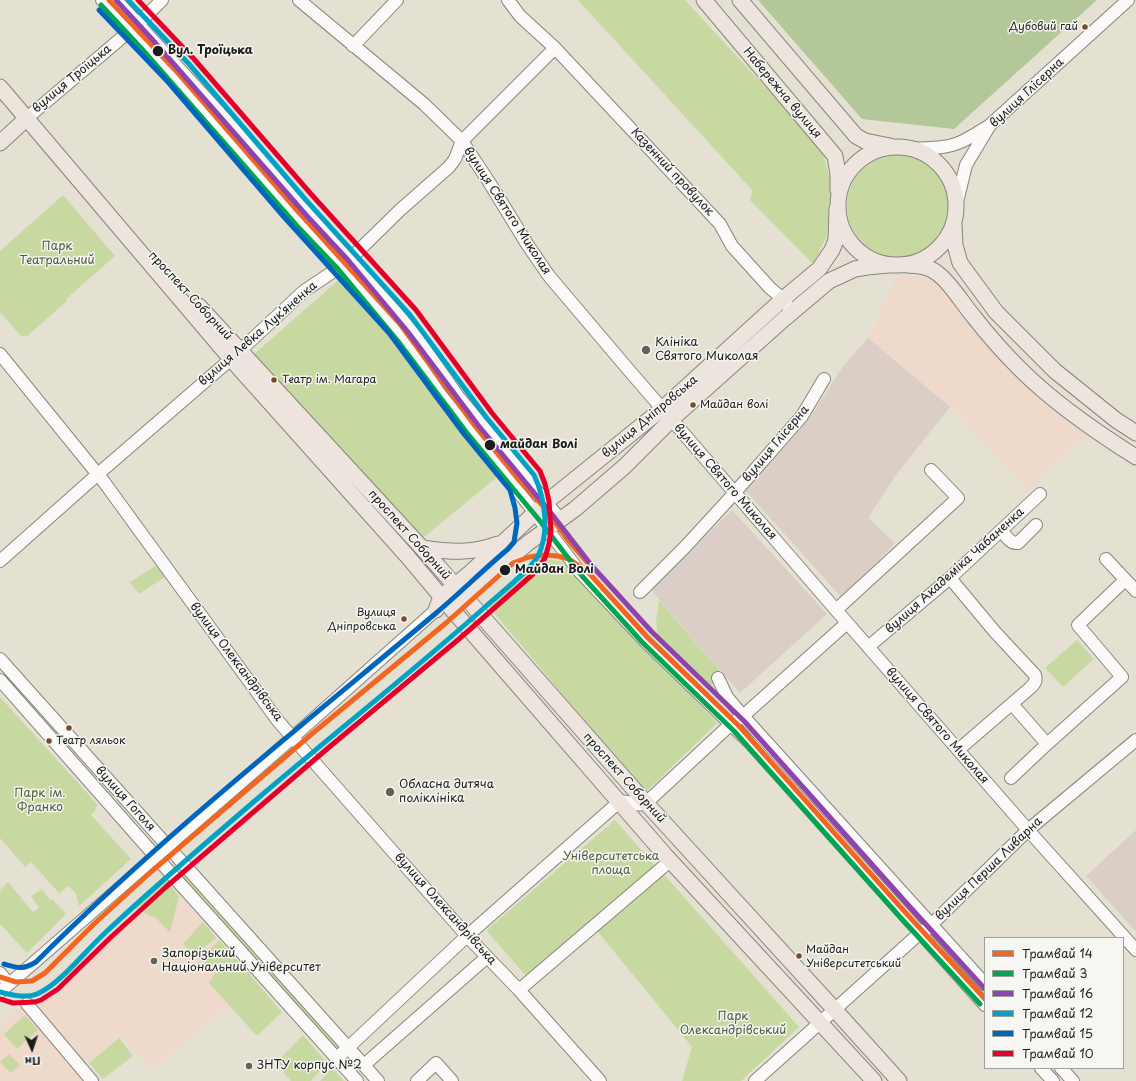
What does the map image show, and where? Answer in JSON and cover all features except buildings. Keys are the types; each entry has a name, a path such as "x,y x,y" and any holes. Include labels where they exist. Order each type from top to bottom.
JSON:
{"main road":[{"name":"Набережна вулиця","path":"704,0 834,156 838,174 838,202"},
{"path":"740,0 856,136 875,144 904,148 923,153 934,160 950,181 954,193 954,245 960,264 996,312 1040,356 1065,379 1116,420 1136,433"},
{"name":"проспект Соборний","path":"0,87 236,354 403,551 442,604 670,861 821,1022 874,1081"},
{"name":"вулиця Троїцька","path":"0,142 27,118"},
{"path":"904,148 877,151 859,161 842,182 838,202 840,222 845,235 853,246 863,255 875,262 919,266 936,272 943,278 974,318 1021,370 1048,394 1102,436 1136,457"},
{"name":"вулиця Дніпровська","path":"442,604 560,519 568,515 625,466 667,414 783,299 819,269 832,250 836,240 838,202"},
{"path":"896,265 918,262 931,255 942,245 950,232 955,212"},
{"name":"вулиця Дніпровська","path":"459,591 471,572 546,503 667,414 829,281 855,269 896,265"},
{"name":"проспект Соборний","path":"236,354 422,548 646,803 899,1081"},
{"path":"1021,370 1034,373 1041,368 1040,356"},
{"path":"1048,394 1047,383 1052,378 1065,379"},
{"path":"422,548 443,551 481,550 502,543"}],"street":[{"path":"102,0 134,27 273,171 323,230 351,258 415,335 457,394 560,519"},
{"path":"116,0 134,27 161,62 286,208 369,298 401,338 439,394 579,571 645,642 732,724 751,744 984,1005"},
{"name":"вулиця Троїцька","path":"27,118 134,27 162,0"},
{"name":"вулиця Святого Миколая","path":"299,0 424,104 462,141 490,182 537,260 627,368 847,623 1028,830 1136,950"},
{"path":"354,46 397,0"},
{"name":"Казенний провулок","path":"508,0 520,16 555,48 720,224 732,246 770,288 783,299 792,312"},
{"name":"вулиця Глісерна","path":"955,212 966,165 990,125 1128,0"},
{"name":"вулиця Левка Лукʼяненка","path":"2,555 236,354 304,291 351,258 400,210 449,167 455,159 462,141 555,48"},
{"path":"904,148 931,148 953,145 963,141 990,125"},
{"name":"вулиця Олександрівська","path":"0,354 98,474 278,721 467,936 519,990 600,1081"},
{"name":"вулиця Глісерна","path":"640,592 686,546 735,493 802,416 824,379"},
{"path":"836,610 958,498 931,470"},
{"name":"вулиця Академіка Чабаненка","path":"868,647 950,578 1040,494"},
{"path":"1002,531 1014,544 1018,543 1036,525"},
{"path":"1106,559 1136,591"},
{"path":"950,578 995,632 1035,675 1036,679 1035,684 958,750"},
{"path":"1011,778 1122,677 1078,624 1125,580"},
{"name":"вулиця Дніпровська","path":"5,988 168,847 442,604"},
{"path":"337,1058 467,936 619,802 626,801 638,806 646,803 732,724 743,716 847,623"},
{"name":"вулиця Гоголя","path":"0,659 378,1081"},
{"path":"718,678 727,697 743,716 984,983"},
{"name":"вулиця Гоголя","path":"0,680 357,1081"},
{"path":"1012,704 1047,744"},
{"name":"вулиця Перша Ливарна","path":"755,1081 930,924 1028,830 1136,740"},
{"path":"519,990 670,861"},
{"path":"364,1065 486,957"},
{"path":"0,973 5,988"},
{"path":"27,1004 92,1081"},
{"path":"417,1081 436,1063 452,1081"},
{"path":"1042,1069 1053,1081"},
{"path":"1063,1069 1073,1081"}],"shaded area":[{"path":"898,274 921,277 937,285 1014,370 1054,410 1086,436 1028,490 950,407 868,338"},
{"path":"868,338 950,407 895,476 868,518 895,543 842,598 743,488 810,417 844,365"},
{"path":"732,510 827,614 740,693 651,590"},
{"path":"1136,830 1136,932 1086,876"},
{"name":"Запорізький Національний Університет","path":"165,878 256,984 152,1070 120,1034 86,1064 102,1081 0,1081 0,1025"}],"green space":[{"path":"578,0 685,0 822,149 831,183 827,236 813,264 750,200 753,191"},
{"name":"Дубовий гай","path":"758,0 1097,0 954,129 862,119"},
{"path":"898,155 908,156 927,163 941,177 948,196 948,216 941,235 927,249 908,256 898,257 888,256 869,249 855,235 848,216 847,206 848,196 855,177 869,163 888,156"},
{"name":"Парк Театральний","path":"63,195 115,256 26,337 24,335 22,337 0,312 0,251"},
{"path":"342,277 497,477 423,538 252,356"},
{"path":"537,558 561,561 589,587 717,723 645,793 486,603"},
{"path":"157,565 165,577 139,594 130,582"},
{"path":"659,600 723,674 708,688 658,637 656,622"},
{"path":"1077,640 1094,659 1063,687 1045,668"},
{"name":"Парк ім. Франко","path":"0,697 98,805 91,815 131,859 79,906 76,894 69,886 59,893 31,862 25,867 0,838"},
{"name":"Університетська площа","path":"615,820 656,867 526,976 487,931"},
{"name":"Парк Олександрівський","path":"660,870 799,1027 741,1081 682,1081 692,1047 594,927"},
{"path":"183,872 342,1047 337,1051 178,876"},
{"path":"166,879 179,896 170,932 156,918 133,908"},
{"path":"8,882 33,912 39,908 31,896 42,889 50,900 52,899 66,914 27,953 0,924 0,890"},
{"path":"203,922 216,938 194,955 183,944"},
{"path":"220,940 239,963 205,964 199,959"},
{"path":"218,968 244,968 282,1012 257,1036 209,983"},
{"path":"25,1015 38,1030 17,1049 4,1034"},
{"path":"303,1035 327,1063 311,1081 291,1081 276,1063"},
{"path":"119,1038 133,1056 103,1079 89,1063"},
{"path":"9,1054 20,1065 11,1073 0,1062"},
{"path":"332,1068 344,1081 320,1081"}],"tram line":[{"name":"14","path":"109,0 178,73 295,208 400,324 475,426 518,479 543,506 568,540 594,570"},
{"name":"16","path":"116,0 307,216 348,260 408,332 478,425 551,513 592,566 652,632 744,721 984,988"},
{"name":"12","path":"0,992 20,996 30,996 48,988 143,898 285,775 428,657 521,576 538,556 542,547 544,536 545,515 541,494 534,475 486,417 410,315 305,199 189,64 128,0"},
{"name":"10","path":"0,999 13,1003 35,1002 41,1000 58,989 110,938 166,887 327,749 459,639 532,575 545,558 551,531 549,501 540,471 492,413 416,310 311,194 194,59 138,0"},
{"name":"3","path":"101,5 141,48 297,226 338,269 397,340 467,433 540,521 582,576 642,642 734,731 980,1004"},
{"name":"15","path":"4,964 20,968 36,962 83,916 182,827 282,741 435,614 508,549 514,542 517,523 510,490 464,434 389,333 284,217 168,82 99,10"},
{"name":"14","path":"0,977 16,982 32,981 45,973 95,923 152,871 313,733 446,623 513,563 529,557 544,555 558,556 569,559 587,571 647,637 739,726 984,998"}],"place":[{"name":"Дубовий гай","path":"1085,27"},
{"name":"Вул. Троїцька","path":"158,51"},
{"name":"Клініка Святого Миколая","path":"646,350"},
{"name":"Театр ім. Магара","path":"274,380"},
{"name":"Майдан волі","path":"693,405"},
{"name":"майдан Волі","path":"490,445"},
{"name":"Майдан Волі","path":"505,570"},
{"name":"Вулиця Дніпровська","path":"404,619"},
{"name":"Театр ляльок","path":"49,741"},
{"name":"Обласна дитяча поліклініка","path":"390,792"},
{"name":"Майдан Університетський","path":"799,956"},
{"name":"Запорізький Національний Університет","path":"154,961"},
{"name":"ЗНТУ корпус №2","path":"249,1066"}]}
